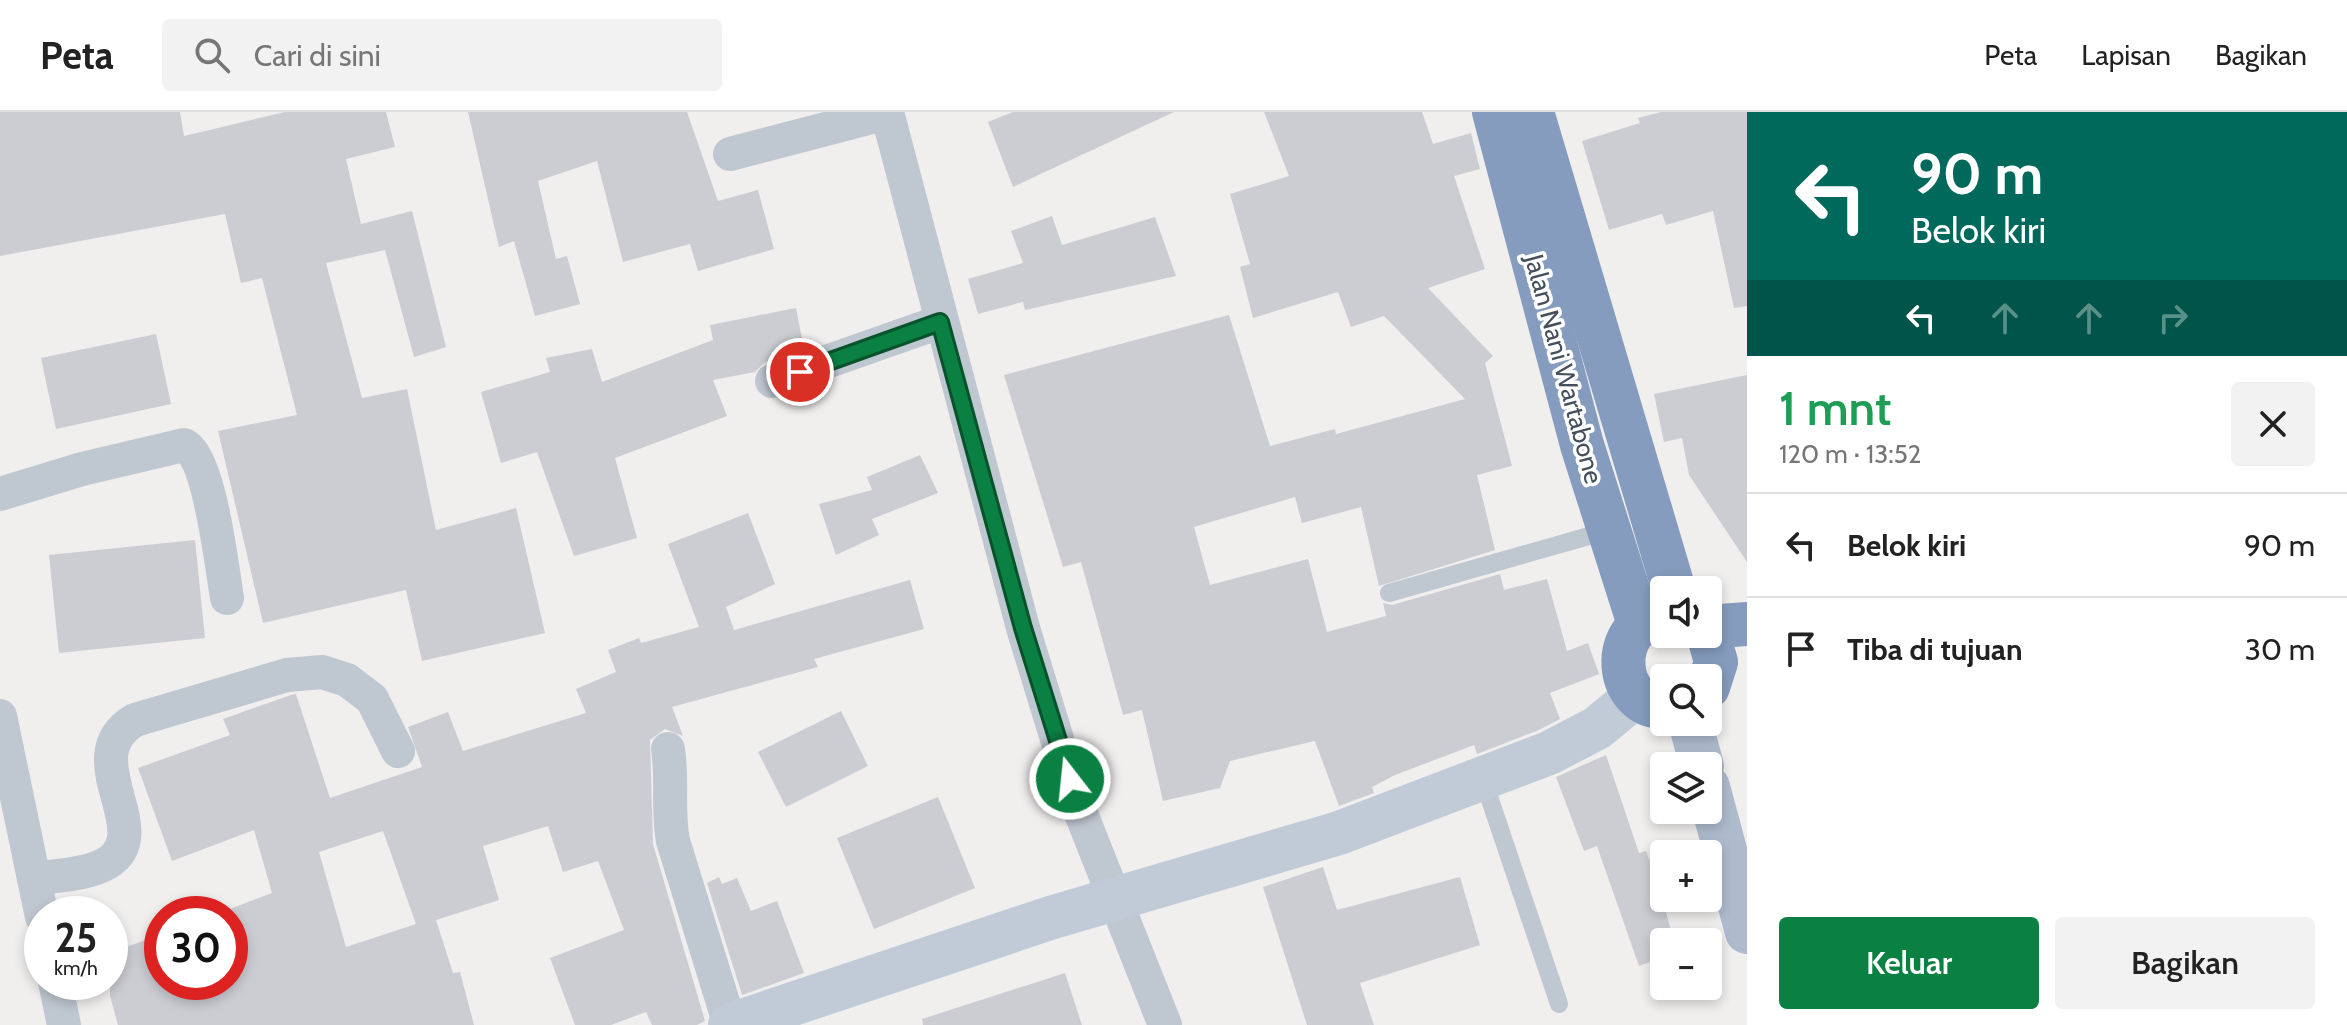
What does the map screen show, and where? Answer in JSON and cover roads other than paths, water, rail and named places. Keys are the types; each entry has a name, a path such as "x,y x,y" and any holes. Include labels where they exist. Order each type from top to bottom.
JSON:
{"highway":[{"name":"Jalan Nani Wartabone","path":"1494,112 1582,445 1610,530 1650,615"},
{"name":"Jalan Nani Wartabone","path":"1532,112 1670,576"},
{"path":"1650,621 1626,643 1623,659 1624,675 1650,701"},
{"path":"1722,626 1747,624"}],"main road":[{"path":"1718,824 1747,932"}],"street":[{"path":"730,154 887,113 903,161 940,322 1023,628 1076,801 1165,1025"},
{"path":"772,381 940,322"},
{"path":"0,494 160,448 184,445 198,460 205,484 227,598"},
{"path":"34,879 86,870 106,864 116,856 123,844 124,827 109,755 116,735 135,720 287,675 322,672 347,680 372,699 398,751"},
{"path":"668,749 672,780 668,817 673,841 730,1025 945,951 1287,851 1549,753 1650,701"},
{"path":"0,716 38,896"},
{"path":"59,1000 64,1025"}],"lane":[{"path":"1389,593 1610,530"},
{"path":"1483,779 1559,1004"}]}
